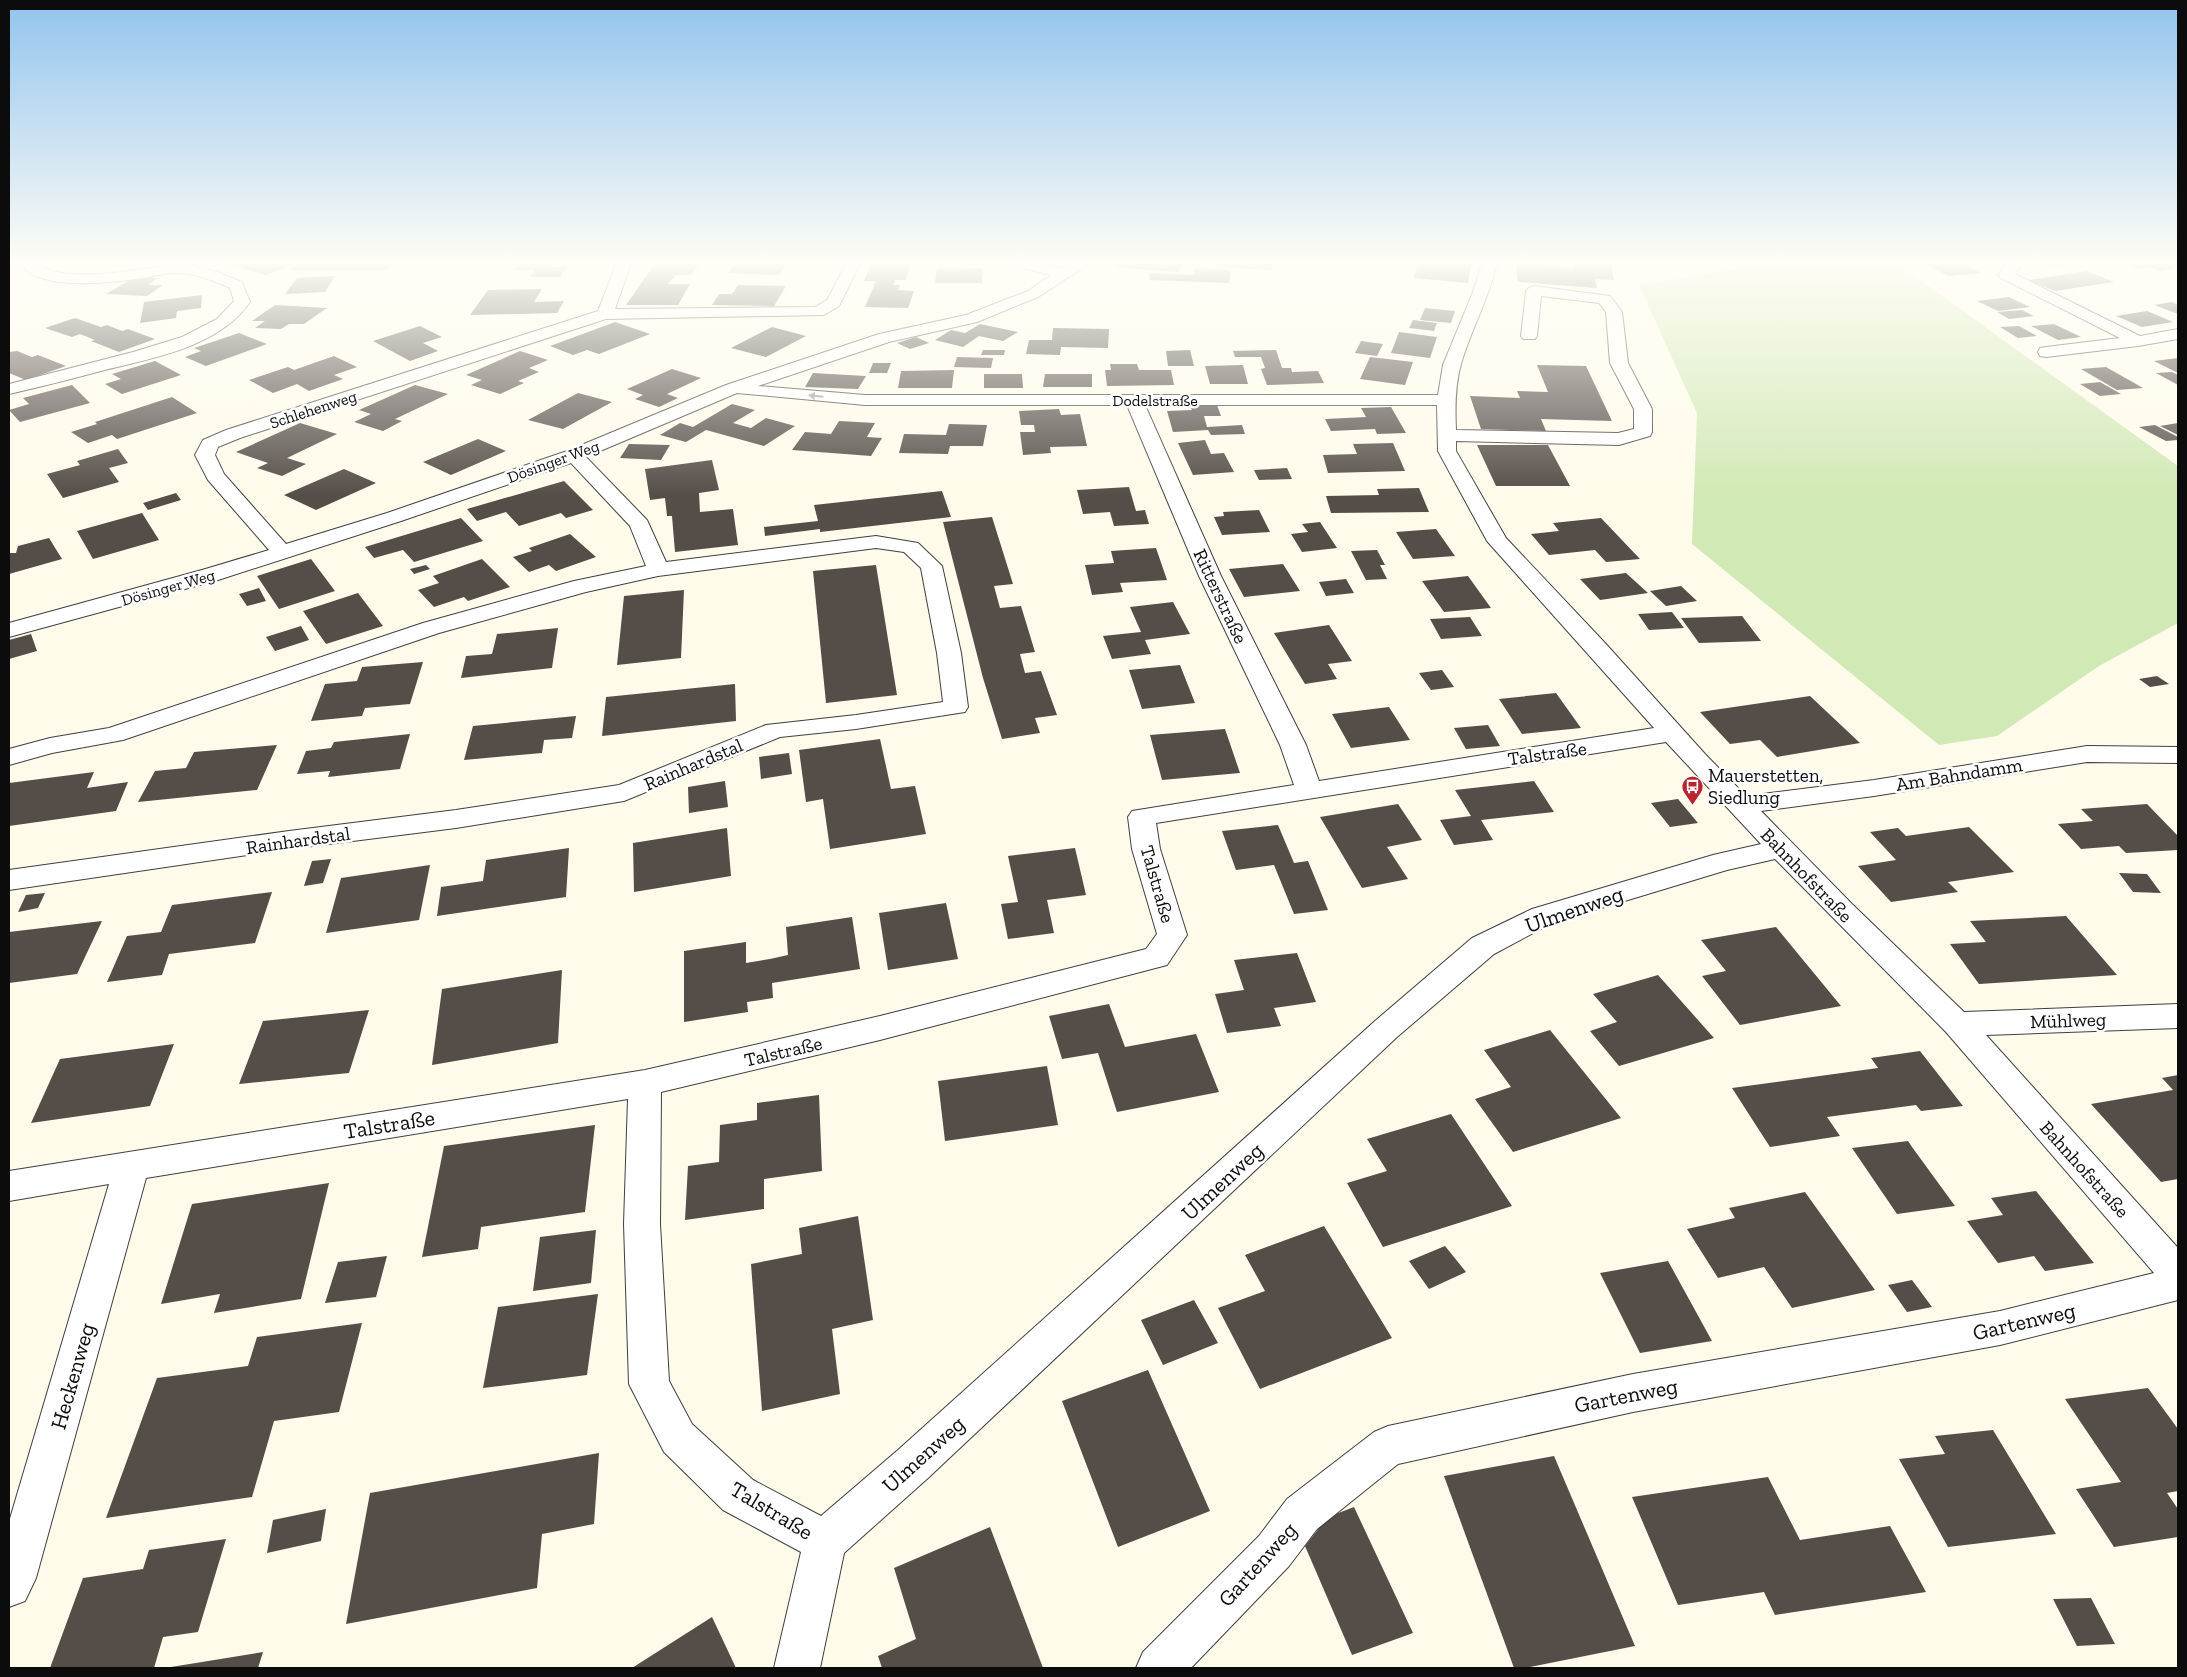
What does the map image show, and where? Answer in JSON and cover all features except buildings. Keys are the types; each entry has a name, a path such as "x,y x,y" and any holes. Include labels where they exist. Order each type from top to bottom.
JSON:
{"street":[{"path":"9,389 139,356 189,340"},
{"name":"Schlehenweg","path":"282,552 215,476 205,455 210,444 233,434 524,340"},
{"name":"Dösinger Weg","path":"9,630 200,578 394,517 574,454 732,389 877,340"},
{"name":"Bahnhofstraße","path":"1462,340 1452,365 1446,400 1447,451 1497,542 1781,848 1957,1024 2178,1274"},
{"path":"1447,435 1619,439 1642,432 1642,409 1619,363 1617,340"},
{"path":"2046,352 2142,340"},
{"name":"Dodelstraße","path":"732,389 865,400 1446,400"},
{"name":"Ritterstraße","path":"1134,400 1210,576 1293,745 1310,791"},
{"path":"574,454 640,524 658,570"},
{"name":"Rainhardstal","path":"9,757 50,746 114,735 431,628 582,586 658,570 876,542 911,547 932,566 949,653 956,707 875,719 775,730 624,794 9,880"},
{"name":"Talstraße","path":"9,1186 645,1083 880,1028 1156,957 1172,935 1146,849 1142,817 1673,733"},
{"name":"Am Bahndamm","path":"1740,805 1874,788 2087,754 2178,755"},
{"name":"Ulmenweg","path":"825,1541 978,1405 1386,1029 1483,946 1542,916 1723,862 1781,848"},
{"name":"Mühlweg","path":"1957,1024 2178,1016"},
{"name":"Talstraße","path":"645,1083 642,1224 649,1384 678,1438 738,1495 825,1541"},
{"name":"Heckenweg","path":"9,1585 14,1578 132,1165"},
{"name":"Gartenweg","path":"1158,1668 1274,1551 1302,1514 1388,1446 1633,1393 2000,1328 2178,1284"},
{"path":"798,1668 825,1541"}],"green space":[{"path":"1664,340 2004,340 2178,466 2178,623 2099,666 1997,736 1939,745 1692,544 1697,413"}],"place":[{"name":"Mauerstetten, Siedlung","path":"1692,805"}]}
